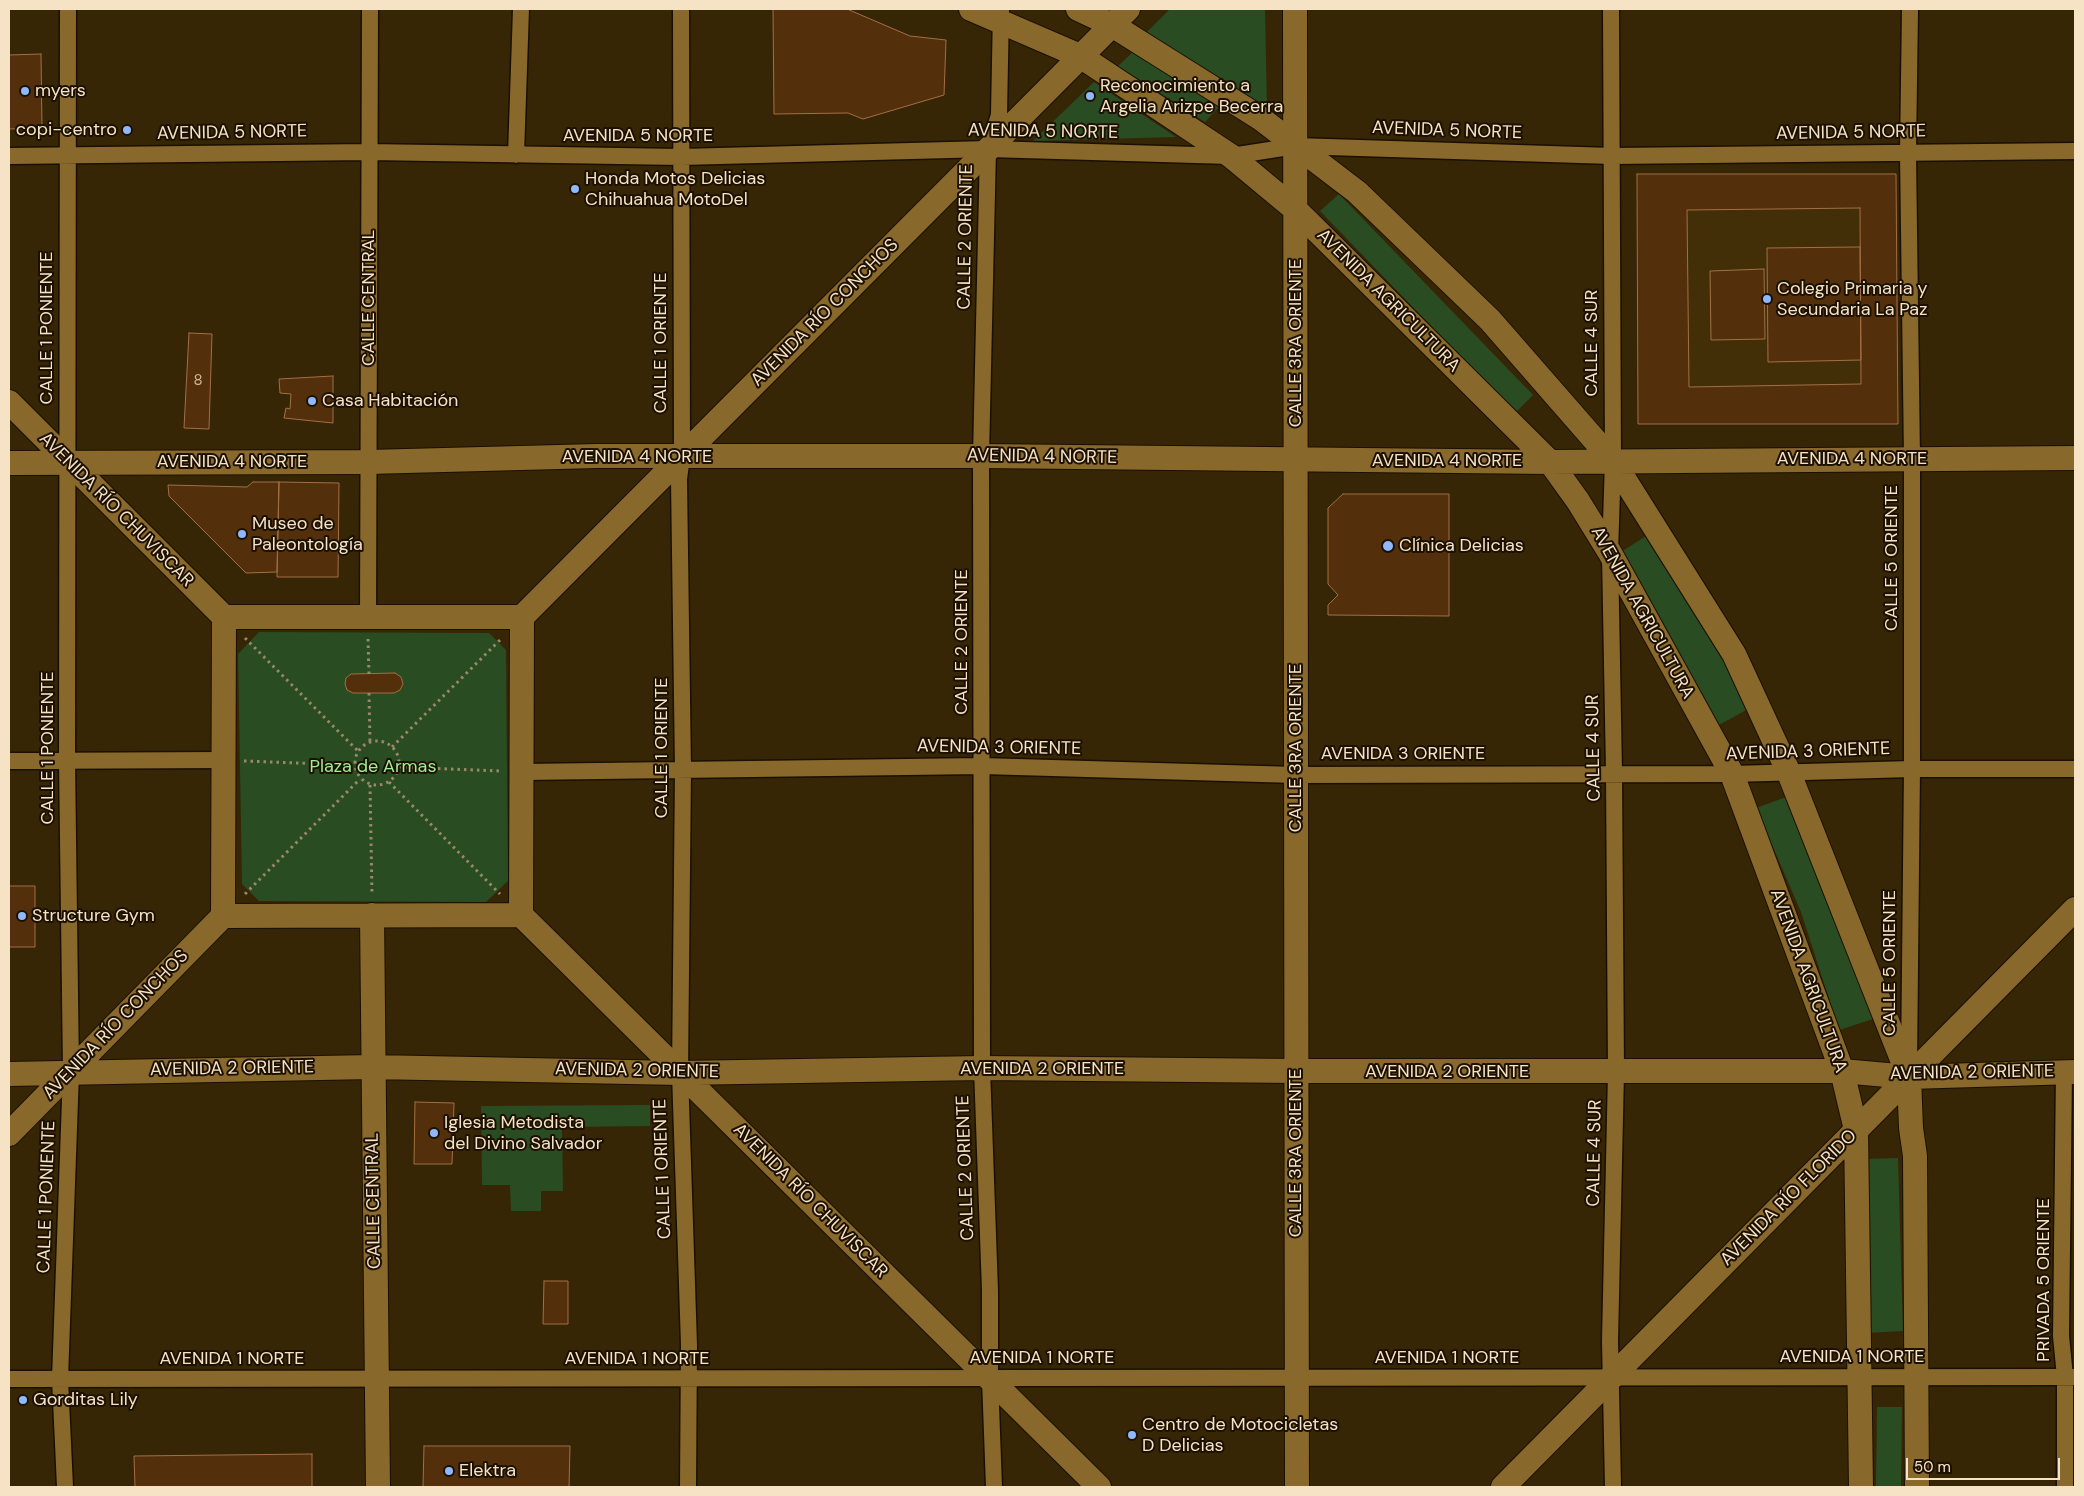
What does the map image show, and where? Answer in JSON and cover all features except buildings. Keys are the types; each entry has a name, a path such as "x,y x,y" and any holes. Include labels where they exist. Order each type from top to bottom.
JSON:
{"main road":[{"name":"AVENIDA AGRICULTURA","path":"971,9 1001,15 1080,56 1231,156 1296,210 1550,462 1578,501 1610,553 1732,774 1842,1071 1856,1130 1861,1487"},
{"path":"1078,9 1120,17 1260,118 1357,192 1490,320 1613,461 1734,654 1789,773 1909,1077 1911,1128 1915,1156 1917,1487"},
{"name":"CALLE 3RA ORIENTE","path":"1294,9 1296,146 1297,1487"},
{"name":"AVENIDA RÍO CONCHOS","path":"522,617 1120,17"},
{"name":"AVENIDA RÍO CHUVISCAR","path":"9,402 224,617"},
{"name":"AVENIDA 4 NORTE","path":"9,463 68,461 368,462 597,456 981,456 1550,462 2075,458"},
{"path":"224,617 522,617 521,915 223,916 224,617"},
{"name":"AVENIDA RÍO FLORIDO","path":"1503,1487 2075,909"},
{"name":"CALLE CENTRAL","path":"372,915 372,1067 378,1487"},
{"name":"AVENIDA RÍO CHUVISCAR","path":"521,915 1099,1487"},
{"name":"AVENIDA RÍO CONCHOS","path":"9,1134 223,916"},
{"name":"AVENIDA 2 ORIENTE","path":"9,1074 372,1067 680,1073 982,1068 1296,1071 1842,1071 1909,1077 2070,1071"}],"street":[{"name":"CALLE 1 PONIENTE","path":"65,1487 60,1379 71,1072 67,760 66,155 68,9"},
{"name":"CALLE CENTRAL","path":"368,617 370,9"},
{"path":"516,155 521,9"},
{"name":"CALLE 1 ORIENTE","path":"681,9 682,457 679,479 683,770 680,1073 689,1379 688,1487"},
{"name":"CALLE 4 SUR","path":"1611,9 1613,461 1610,553 1616,1072 1611,1378 1613,1487"},
{"name":"CALLE 5 ORIENTE","path":"1909,1077 1912,769 1912,459 1908,153 1910,9"},
{"name":"CALLE 2 ORIENTE","path":"994,1487 990,1379 990,1291 982,1068 981,456 988,149 999,115 1001,15"},
{"name":"AVENIDA 5 NORTE","path":"9,156 369,152 680,157 988,149 1231,156 1296,146 1612,156 2075,151"},
{"path":"9,761 223,760"},
{"name":"AVENIDA 3 ORIENTE","path":"522,772 982,766 1296,775 1732,774 1912,769 2075,769"},
{"name":"PRIVADA 5 ORIENTE","path":"2065,1487 2070,1377 2061,1336 2070,1071"},
{"name":"AVENIDA 1 NORTE","path":"9,1380 2070,1377"}],"path":[{"path":"224,617 358,751"},
{"path":"368,617 369,674"},
{"path":"392,747 522,617"},
{"path":"369,693 370,742"},
{"path":"378,741 392,747 399,759 399,767 397,773 389,782 379,786 370,785 360,779 354,765 358,751 370,742 378,741"},
{"path":"223,760 354,765"},
{"path":"399,767 522,772"},
{"path":"223,916 360,779"},
{"path":"389,782 521,915"},
{"path":"370,785 372,915"}],"shaded area":[{"name":"Colegio Primaria y Secundaria La Paz","path":"1637,174 1896,174 1898,424 1638,424"}],"green space":[{"path":"1170,9 1265,9 1267,112 1145,34"},
{"path":"1134,51 1220,106 1205,122 1118,66"},
{"path":"1094,82 1176,137 1033,141"},
{"path":"1339,194 1533,395 1515,413 1320,211"},
{"path":"1649,534 1703,619 1750,708 1717,726 1671,638 1618,554"},
{"name":"Plaza de Armas","path":"259,632 489,633 506,650 508,881 486,902 259,901 242,884 238,654"},
{"path":"1786,797 1873,1019 1839,1030 1801,912 1756,808"},
{"path":"650,1105 650,1126 562,1127 563,1191 541,1191 541,1211 511,1211 510,1185 482,1185 481,1106"},
{"path":"1898,1158 1903,1331 1868,1333 1864,1159"},
{"path":"1877,1407 1902,1407 1901,1487 1876,1487"}],"place":[{"name":"myers","path":"25,91"},
{"name":"Reconocimiento a Argelia Arizpe Becerra","path":"1090,96"},
{"name":"copi-centro","path":"127,130"},
{"name":"Honda Motos Delicias Chihuahua MotoDel","path":"575,189"},
{"name":"Colegio Primaria y Secundaria La Paz","path":"1767,299"},
{"name":"Casa Habitación","path":"312,401"},
{"name":"Museo de Paleontología","path":"242,534"},
{"name":"Clínica Delicias","path":"1388,546"},
{"name":"Structure Gym","path":"22,916"},
{"name":"Iglesia Metodista del Divino Salvador","path":"434,1133"},
{"name":"Gorditas Lily","path":"23,1400"},
{"name":"Centro de Motocicletas D Delicias","path":"1132,1435"},
{"name":"Elektra","path":"449,1471"}]}
